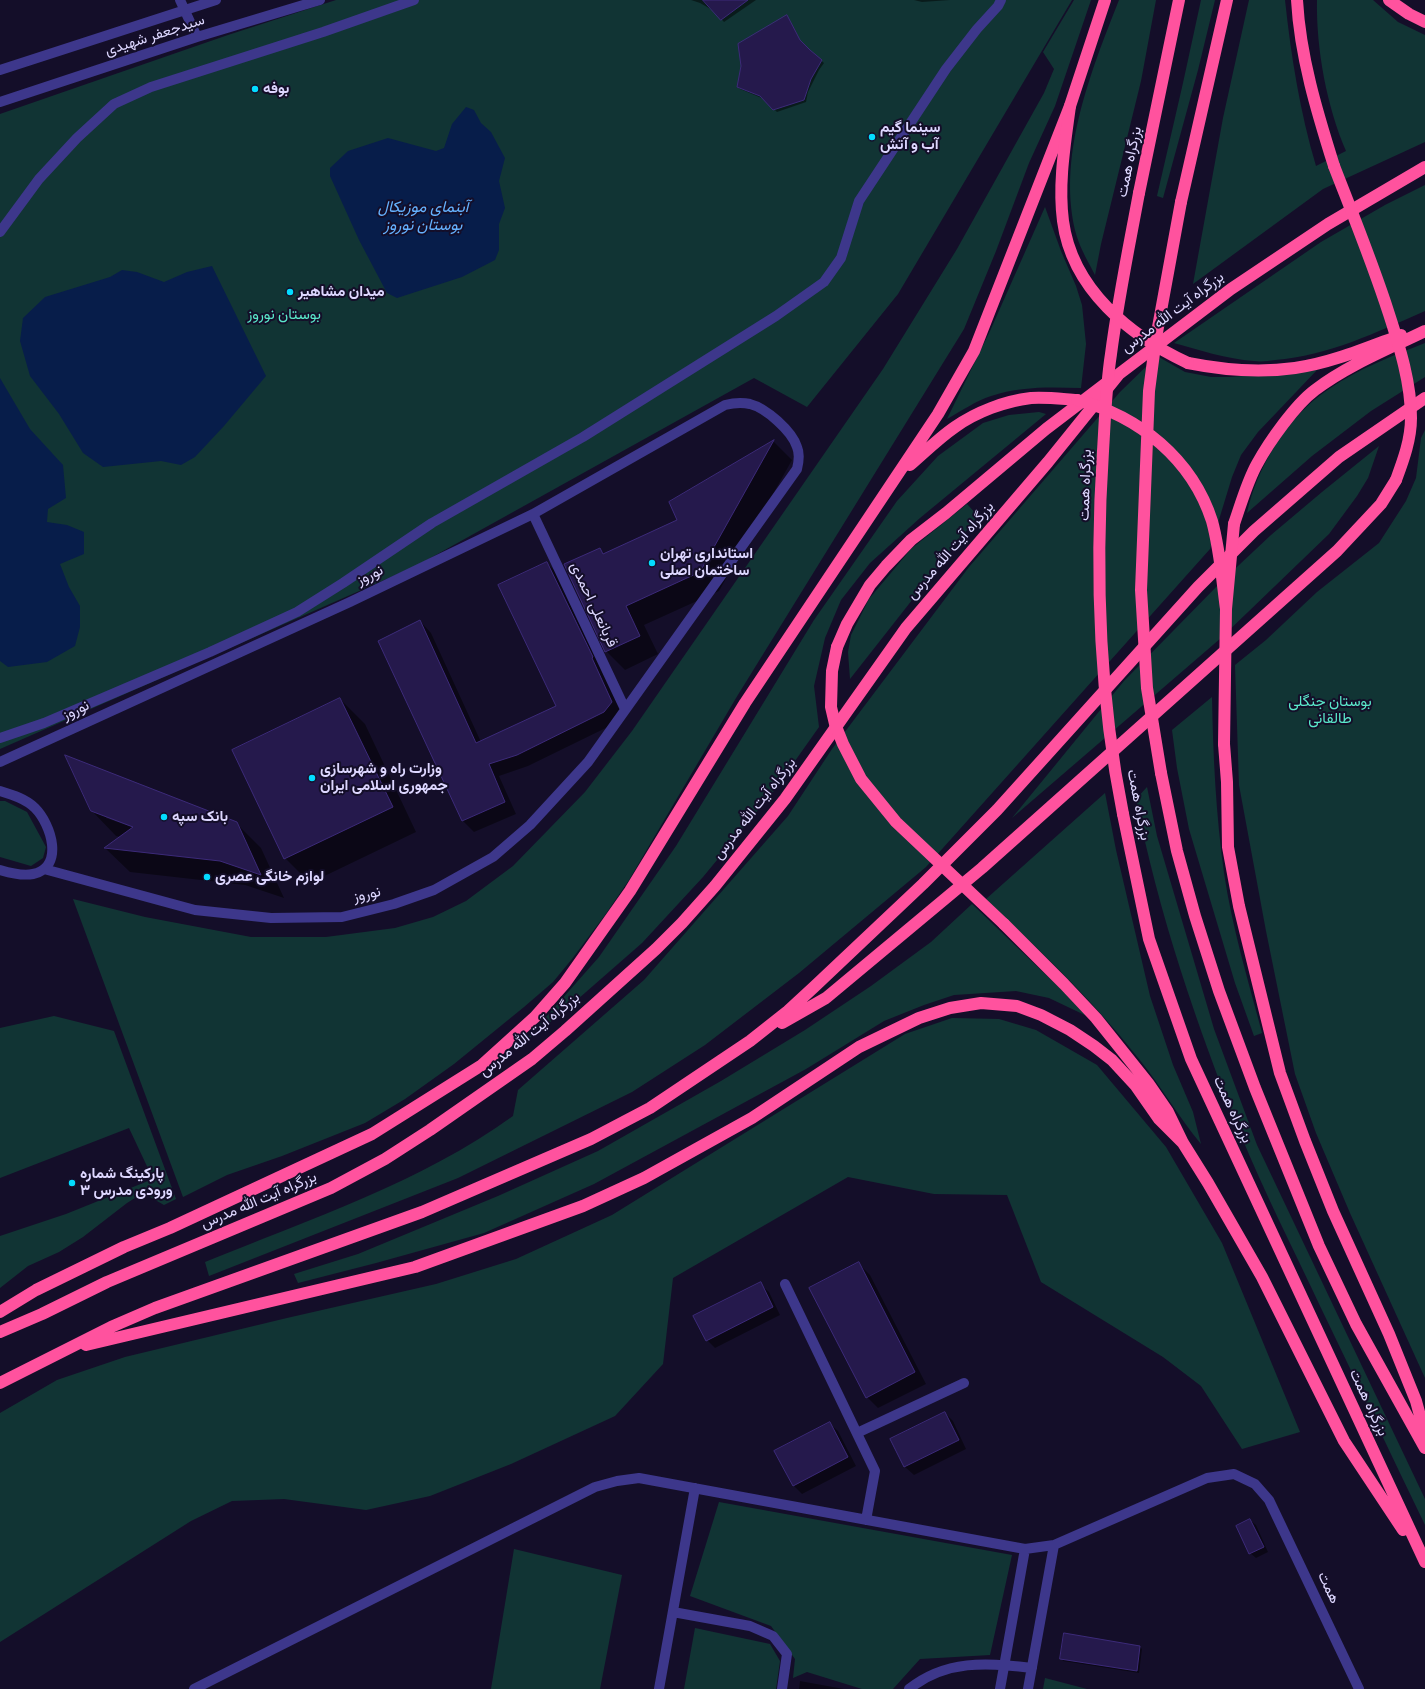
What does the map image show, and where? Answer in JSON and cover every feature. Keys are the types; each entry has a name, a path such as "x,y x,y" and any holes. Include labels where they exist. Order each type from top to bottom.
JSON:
{"highway":[{"path":"0,1312 36,1290 124,1247 185,1221 372,1134 482,1065 535,1017 565,983 630,891 745,703 900,473 938,414 974,351 1070,106 1105,0"},
{"name":"بزرگراه همت","path":"1179,0 1139,193 1110,355 1100,495 1100,607 1105,691 1111,746 1123,814 1149,939 1191,1059 1425,1563"},
{"name":"بزرگراه همت","path":"1227,0 1181,202 1156,338 1149,391 1141,590 1147,688 1161,773 1177,851 1195,916 1219,991 1255,1088 1319,1246 1356,1324 1425,1448"},
{"path":"0,1383 63,1350 155,1308 422,1212 592,1139 650,1108 750,1042 826,998 982,868 1337,551 1381,504 1396,480 1409,439 1411,419 1408,385 1400,346 1380,284 1334,166 1315,103 1298,18 1297,0"},
{"path":"1389,0 1408,14 1425,22"},
{"path":"1070,106 1061,170 1063,221 1069,246 1077,266 1104,306 1138,335 1161,350 1188,363 1216,369 1249,371 1295,368 1344,355 1425,326"},
{"name":"بزرگراه آیت الله مدرس","path":"0,1332 42,1314 107,1282 331,1188 385,1159 430,1130 532,1059 564,1032 666,939 716,886 786,799 906,628 1048,462 1119,374 1244,280 1328,224 1425,168"},
{"path":"1425,331 1369,358 1315,390 1298,405 1257,464 1234,524 1226,609 1224,744 1227,782 1228,847 1239,906 1280,1073 1304,1141 1333,1211 1403,1368 1416,1401 1425,1434"},
{"path":"1119,374 1046,429 946,513 911,540 870,585 847,624 837,647 832,671 831,707 834,724 861,779 896,822 1004,924 1096,1018 1124,1052 1168,1112 1183,1143 1208,1183 1262,1277 1344,1441 1425,1563"},
{"path":"900,473 954,428 973,417 1003,404 1031,398 1054,398 1077,400 1098,406 1129,421 1160,442 1171,452 1188,473 1203,498 1212,522 1218,546 1226,609"},
{"path":"750,1042 820,982 923,884 997,810 1198,587 1254,532 1339,458 1425,398"},
{"path":"63,1350 415,1268 583,1206 644,1178 752,1118 865,1044 919,1018 950,1008 981,1003 1017,1006 1041,1015 1070,1030 1112,1060 1136,1086 1159,1118 1183,1143"}],"street":[{"path":"180,0 197,37"},
{"name":"سیدجعفر شهیدی","path":"0,70 216,0"},
{"name":"سیدجعفر شهیدی","path":"0,102 197,37 320,0"},
{"path":"0,232 39,179 77,138 114,104 151,87 323,32 414,0"},
{"path":"0,738 44,723 189,662 298,612 344,584 432,523 583,437 776,316 824,282 841,258 859,201 946,69 977,29 998,6 1001,0"},
{"name":"نوروز","path":"0,762 350,602 533,514 725,405 737,402 750,404 761,408 788,432 797,446 799,460 797,469 588,762 530,825 493,857 434,890 394,904 342,917 271,918 195,910 44,869"},
{"name":"قربانعلی احمدی","path":"533,514 625,709"},
{"path":"0,790 25,800 36,809 44,821 53,846 52,860 44,869 33,874 12,873 0,870"},
{"path":"784,1284 875,1471 866,1520"},
{"path":"857,1432 964,1383"},
{"name":"همت","path":"194,1689 595,1487 617,1481 640,1478 1025,1549 1054,1545 1207,1478 1234,1474 1256,1484 1269,1500 1359,1689"},
{"path":"659,1689 695,1488"},
{"path":"1028,1689 1054,1545"},
{"path":"1000,1689 1025,1549"},
{"path":"672,1612 750,1626 773,1636 787,1654 782,1689"},
{"path":"909,1689 919,1680 940,1670 964,1666 1005,1664 1032,1668"}],"green space":[{"name":"بوستان نوروز","path":"336,0 1072,0 898,294 807,407 754,378 416,566 0,749 0,114 228,35"},
{"path":"1074,0 1091,0 1055,106 1029,163 996,251 964,329 736,698 629,880 605,915 553,982 454,1064 405,1099 365,1123 282,1156 227,1175 183,1197 73,899 145,917 251,937 326,937 395,928 433,917 466,901 513,866 585,792 632,731 883,369 957,249 1044,93 1054,69 1043,52"},
{"path":"1119,0 1156,0 1141,81 1101,244 1095,275 1077,237 1071,208 1070,177 1073,147 1079,116 1098,56"},
{"path":"1201,0 1215,0 1198,70 1163,198 1157,196"},
{"path":"1249,0 1285,0 1297,84 1305,125 1316,166 1346,151 1333,116 1324,77 1318,38 1317,0 1373,0 1398,22 1425,35 1425,142 1323,189 1193,284 1223,118"},
{"path":"1425,185 1425,311 1352,342 1314,354 1295,358 1262,361 1244,360 1213,354 1174,343 1321,242 1385,205"},
{"path":"1045,207 1082,305 1086,344 1081,388 1058,387 1013,390 991,396 969,406 947,419 990,331"},
{"path":"1425,343 1425,377 1371,411 1312,456 1247,513 1258,477 1277,443 1288,427 1314,400 1352,375 1376,363"},
{"path":"1157,356 1185,372 1211,377 1230,377 1317,370 1258,432 1241,455 1232,477 1210,549 926,867 799,973 705,1045 632,1092 458,1178 209,1276 205,1262 324,1215 403,1180 478,1140 513,1116 518,1090 644,980 788,816 832,749 969,567 1120,392"},
{"path":"1039,412 1046,414 920,518 870,563 841,600 825,638 814,686 819,727 773,792 703,877 642,943 562,1013 523,1043 599,957 676,846 814,620 897,501 938,456 983,423 1009,415"},
{"name":"بوستان جنگلی طالقانی","path":"1425,430 1425,1378 1350,1213 1316,1133 1295,1074 1266,931 1239,785 1235,665 1266,640 1317,592 1379,543 1406,501 1416,478 1421,438"},
{"path":"1379,446 1368,478 1357,496 1329,534 1221,638 1012,818 1124,681 1222,581 1271,535"},
{"path":"967,504 978,516 850,679 848,652 851,635 869,599 911,549"},
{"path":"1212,697 1215,785 1221,851 1231,913 1262,1033 1254,1036 1235,983 1189,829 1177,768 1172,730"},
{"path":"1147,787 1157,836 1214,1029 1257,1145 1425,1499 1425,1525 1269,1199 1249,1155 1224,1093 1180,968 1155,884 1136,799"},
{"path":"1105,793 1116,850 1150,996 1173,1065 1193,1112 1201,1144 1147,1069 1103,1016 1065,976 986,899"},
{"path":"0,801 5,801 27,812 46,847 43,858 31,866 0,857"},
{"path":"972,904 1091,1018 1049,998 1016,991 954,995 924,1005 884,1021 806,1069 594,1184 484,1233 298,1283 294,1274 358,1254 498,1196 598,1151 721,1081 805,1030 871,986 931,942"},
{"path":"54,1016 114,1031 176,1199 164,1205 143,1193 127,1203 83,1237 59,1252 28,1266 0,1288 0,1236 66,1214 153,1179 129,1128 0,1178 0,1028"},
{"path":"952,1018 999,1019 1036,1030 1097,1065 1166,1147 1222,1243 1300,1432 1242,1449 1201,1386 1163,1357 1041,1282 1007,1195 934,1194 848,1177 673,1278 663,1364 615,1416 511,1464 430,1496 366,1510 284,1499 232,1501 191,1521 0,1642 0,1413 57,1380 125,1357 436,1284 516,1259 612,1215 905,1034"},
{"path":"719,1502 1012,1555 990,1655 920,1659 893,1689 862,1689 807,1672 793,1678 795,1659 771,1626 690,1596"},
{"path":"514,1549 622,1575 600,1689 491,1689"},
{"path":"695,1628 770,1644 780,1661 776,1689 684,1689"},
{"path":"1045,1678 1087,1689 1043,1689"}],"water":[{"name":"آبنمای موزیکال بوستان نوروز","path":"466,107 474,110 481,123 491,132 505,158 499,181 505,208 499,224 499,250 495,260 462,277 397,298 387,293 359,240 330,176 330,168 348,151 388,138 436,151 444,148 452,124"},
{"path":"212,266 266,376 224,426 195,457 181,465 161,461 103,467 83,453 59,414 30,376 20,341 23,318 45,297 110,277 122,270 137,272 164,282 187,272"},
{"path":"0,378 30,429 63,465 66,498 48,509 47,522 67,525 84,532 84,554 60,564 69,587 80,606 80,627 75,646 47,662 8,667 0,661"}],"building":[{"path":"703,0 748,0 721,20"},
{"path":"787,15 800,40 822,60 811,79 804,100 773,110 760,96 737,87 741,66 738,44"},
{"path":"774,440 700,572 626,606 640,636 605,652 564,564 600,548 603,554 677,520 669,502"},
{"path":"547,562 593,657 592,658 612,702 604,712 517,755 489,764 505,802 462,821 378,641 420,620 476,743 556,706 498,585"},
{"name":"وزارت راه و شهرسازی جمهوری اسلامی ایران","path":"340,698 393,807 284,859 232,750"},
{"name":"بانک سپه","path":"65,755 237,822 261,875 220,861 104,848 133,827 91,811"},
{"path":"859,1262 915,1372 866,1398 809,1288"},
{"path":"761,1282 773,1307 706,1341 693,1316"},
{"path":"945,1412 959,1440 904,1467 890,1439"},
{"path":"830,1422 848,1457 793,1486 774,1451"},
{"path":"1250,1519 1264,1547 1249,1554 1236,1526"},
{"path":"1064,1633 1140,1646 1137,1671 1060,1659"}],"place":[{"name":"بوفه","path":"255,89"},
{"name":"سینما گیم آب و آتش","path":"872,137"},
{"name":"میدان مشاهیر","path":"290,292"},
{"name":"استانداری تهران ساختمان اصلی","path":"652,563"},
{"name":"وزارت راه و شهرسازی جمهوری اسلامی ایران","path":"312,778"},
{"name":"بانک سپه","path":"164,817"},
{"name":"لوازم خانگی عصری","path":"207,877"},
{"name":"پارکینگ شماره ۳ ورودی مدرس","path":"72,1183"}]}
